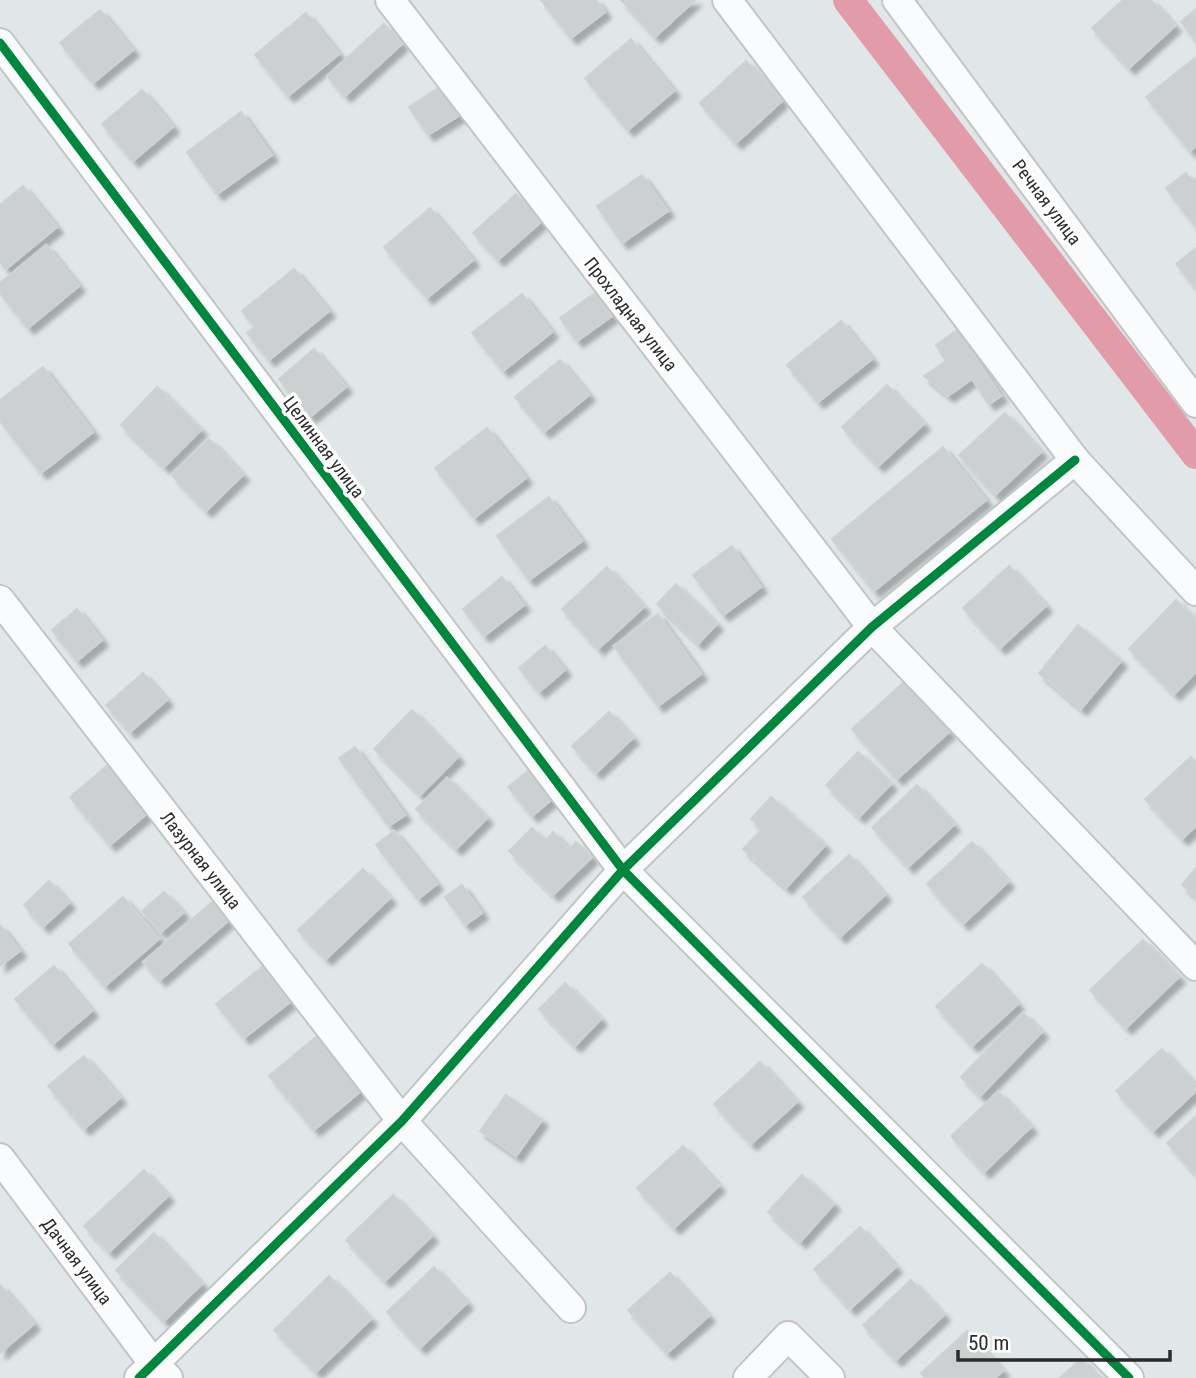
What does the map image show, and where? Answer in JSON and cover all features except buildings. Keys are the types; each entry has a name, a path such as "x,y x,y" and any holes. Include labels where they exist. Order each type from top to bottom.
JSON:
{"street":[{"name":"Прохладная улица","path":"390,0 872,627 1196,966"},
{"path":"727,0 1075,460 1196,591"},
{"name":"Речная улица","path":"897,0 1196,403"},
{"name":"Целинная улица","path":"0,43 623,870 1129,1378"},
{"path":"153,1373 402,1121 623,870 872,627 1075,460"},
{"name":"Лазурная улица","path":"0,600 402,1121 571,1308"},
{"name":"Дачная улица","path":"0,1158 153,1373"},
{"path":"748,1378 788,1336 830,1378"}],"waterway":[{"path":"848,0 1196,454"}],"cycle path":[{"path":"0,43 623,870 1129,1378"},
{"path":"139,1378 402,1121 623,870 872,627 1075,460"}]}
